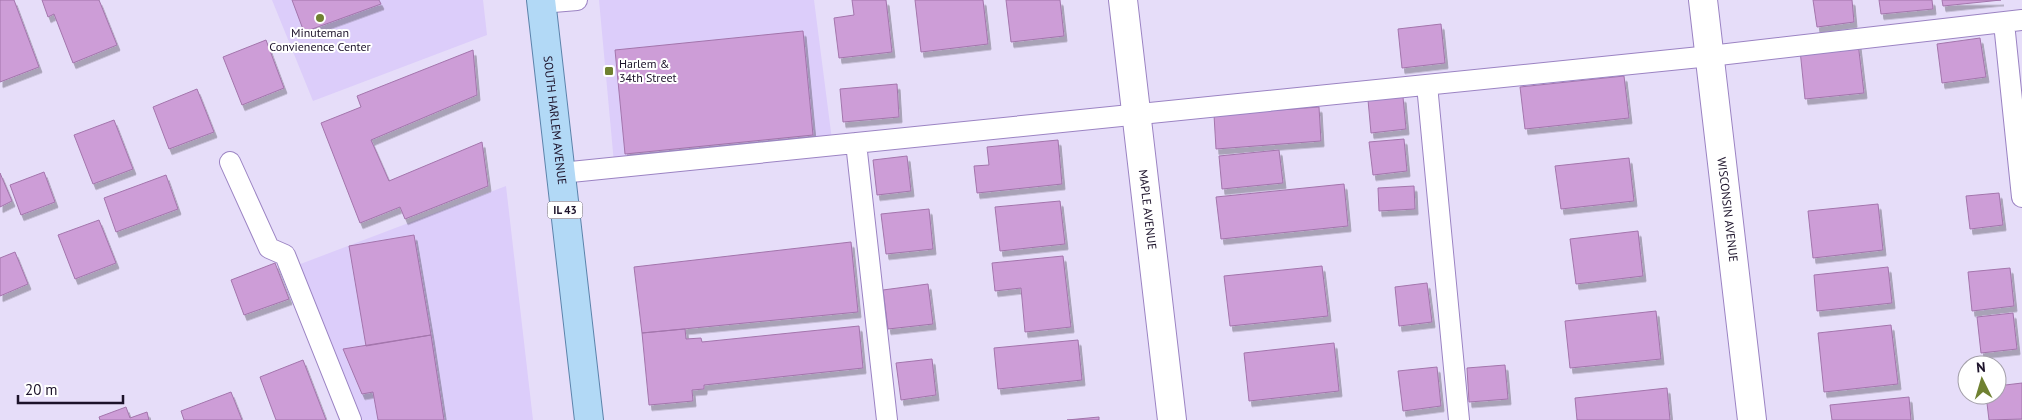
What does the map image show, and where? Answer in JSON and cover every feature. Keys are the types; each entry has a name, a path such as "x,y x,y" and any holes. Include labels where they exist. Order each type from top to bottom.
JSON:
{"main road":[{"name":"SOUTH HARLEM AVENUE","path":"541,2 589,420"}],"street":[{"name":"MAPLE AVENUE","path":"1123,0 1172,420"},
{"name":"WISCONSIN AVENUE","path":"1703,0 1752,420"}],"lane":[{"path":"541,2 577,0"},
{"path":"560,173 1710,56 2013,22 2022,197"},
{"path":"1427,85 1459,420"},
{"path":"856,143 887,420"},
{"path":"230,162 269,248 285,256 351,420"}],"shaded area":[{"path":"272,0 483,0 487,35 313,101"},
{"path":"599,0 814,0 832,140 614,163"},
{"path":"506,186 533,420 339,420 282,271"}],"building":[{"path":"0,0 14,0 39,67 0,82"},
{"path":"42,0 99,0 117,45 73,63 54,14 48,17"},
{"name":"Minuteman Convienence Center","path":"292,0 379,0 381,4 304,32"},
{"path":"852,0 886,0 892,52 839,58 834,18 854,15"},
{"path":"915,0 983,0 988,44 921,52"},
{"path":"1006,0 1060,0 1064,36 1011,42"},
{"path":"1813,0 1852,0 1854,22 1817,27"},
{"path":"1879,0 1932,0 1933,9 1881,14"},
{"path":"1942,0 2001,0 1943,6"},
{"path":"1441,24 1445,63 1402,68 1398,29"},
{"path":"803,31 813,135 625,154 615,50"},
{"path":"1980,38 1986,77 1942,83 1937,44"},
{"path":"266,40 284,88 242,105 223,57"},
{"path":"1858,43 1864,93 1805,99 1800,50"},
{"path":"473,50 477,95 371,140 389,181 482,142 488,186 405,219 400,207 360,223 321,123 361,107 357,96"},
{"path":"1624,76 1629,118 1525,129 1520,87"},
{"path":"897,84 899,117 843,122 840,89"},
{"path":"197,89 214,132 169,149 153,107"},
{"path":"1403,97 1406,129 1371,133 1368,100"},
{"path":"1319,107 1321,141 1216,149 1214,115"},
{"path":"114,120 133,169 93,184 74,135"},
{"path":"1404,139 1407,171 1373,175 1369,142"},
{"path":"1058,140 1062,184 977,193 974,166 989,165 987,147"},
{"path":"1279,150 1283,183 1222,189 1219,156"},
{"path":"907,156 911,191 877,195 873,160"},
{"path":"1629,158 1634,201 1561,209 1555,166"},
{"path":"44,172 55,202 21,215 10,185"},
{"path":"0,173 12,201 0,207"},
{"path":"166,175 178,209 116,232 104,198"},
{"path":"1344,184 1348,226 1221,239 1216,197"},
{"path":"1414,186 1415,209 1379,211 1378,188"},
{"path":"1999,193 2003,225 1970,229 1966,196"},
{"path":"1060,201 1065,244 1000,251 995,207"},
{"path":"1878,204 1883,250 1813,258 1808,211"},
{"path":"929,209 933,249 886,254 881,214"},
{"path":"99,220 116,263 75,279 58,235"},
{"path":"1638,231 1643,276 1576,284 1570,239"},
{"path":"414,235 431,335 366,346 349,246"},
{"path":"851,242 858,312 642,333 634,267"},
{"path":"15,252 28,284 0,296 0,258"},
{"path":"1063,256 1071,327 1025,332 1021,288 995,291 992,263"},
{"path":"275,263 289,299 244,315 231,280"},
{"path":"1322,266 1328,316 1230,326 1224,276"},
{"path":"1888,267 1892,303 1817,311 1814,275"},
{"path":"2010,268 2014,306 1972,311 1968,272"},
{"path":"1427,283 1432,322 1399,326 1395,287"},
{"path":"928,284 933,324 888,329 883,290"},
{"path":"1656,311 1661,359 1570,368 1565,321"},
{"path":"2013,313 2017,349 1981,353 1977,317"},
{"path":"1891,325 1898,384 1824,392 1818,333"},
{"path":"859,326 863,368 704,385 704,389 692,390 693,401 649,405 642,333 685,329 686,339 701,338 702,342"},
{"path":"431,335 444,420 378,420 373,392 362,394 343,349"},
{"path":"1078,340 1082,380 998,389 994,348"},
{"path":"1334,343 1339,391 1249,401 1244,353"},
{"path":"932,359 936,395 901,400 896,363"},
{"path":"303,360 326,420 276,420 260,377"},
{"path":"1505,365 1508,399 1469,402 1467,368"},
{"path":"1437,367 1441,406 1403,411 1398,371"},
{"path":"2022,383 2022,419 1989,420 1987,405 2007,405 2007,385"},
{"path":"1667,388 1670,420 1577,420 1575,398"},
{"path":"231,392 242,420 184,420 181,411"},
{"path":"1909,397 1911,420 1832,420 1830,405"},
{"path":"126,407 130,418 147,412 149,420 100,420 99,417"},
{"path":"1099,417 1099,420 1067,420"}],"place":[{"name":"Minuteman Convienence Center","path":"320,18"},
{"name":"Harlem & 34th Street","path":"609,71"}]}
